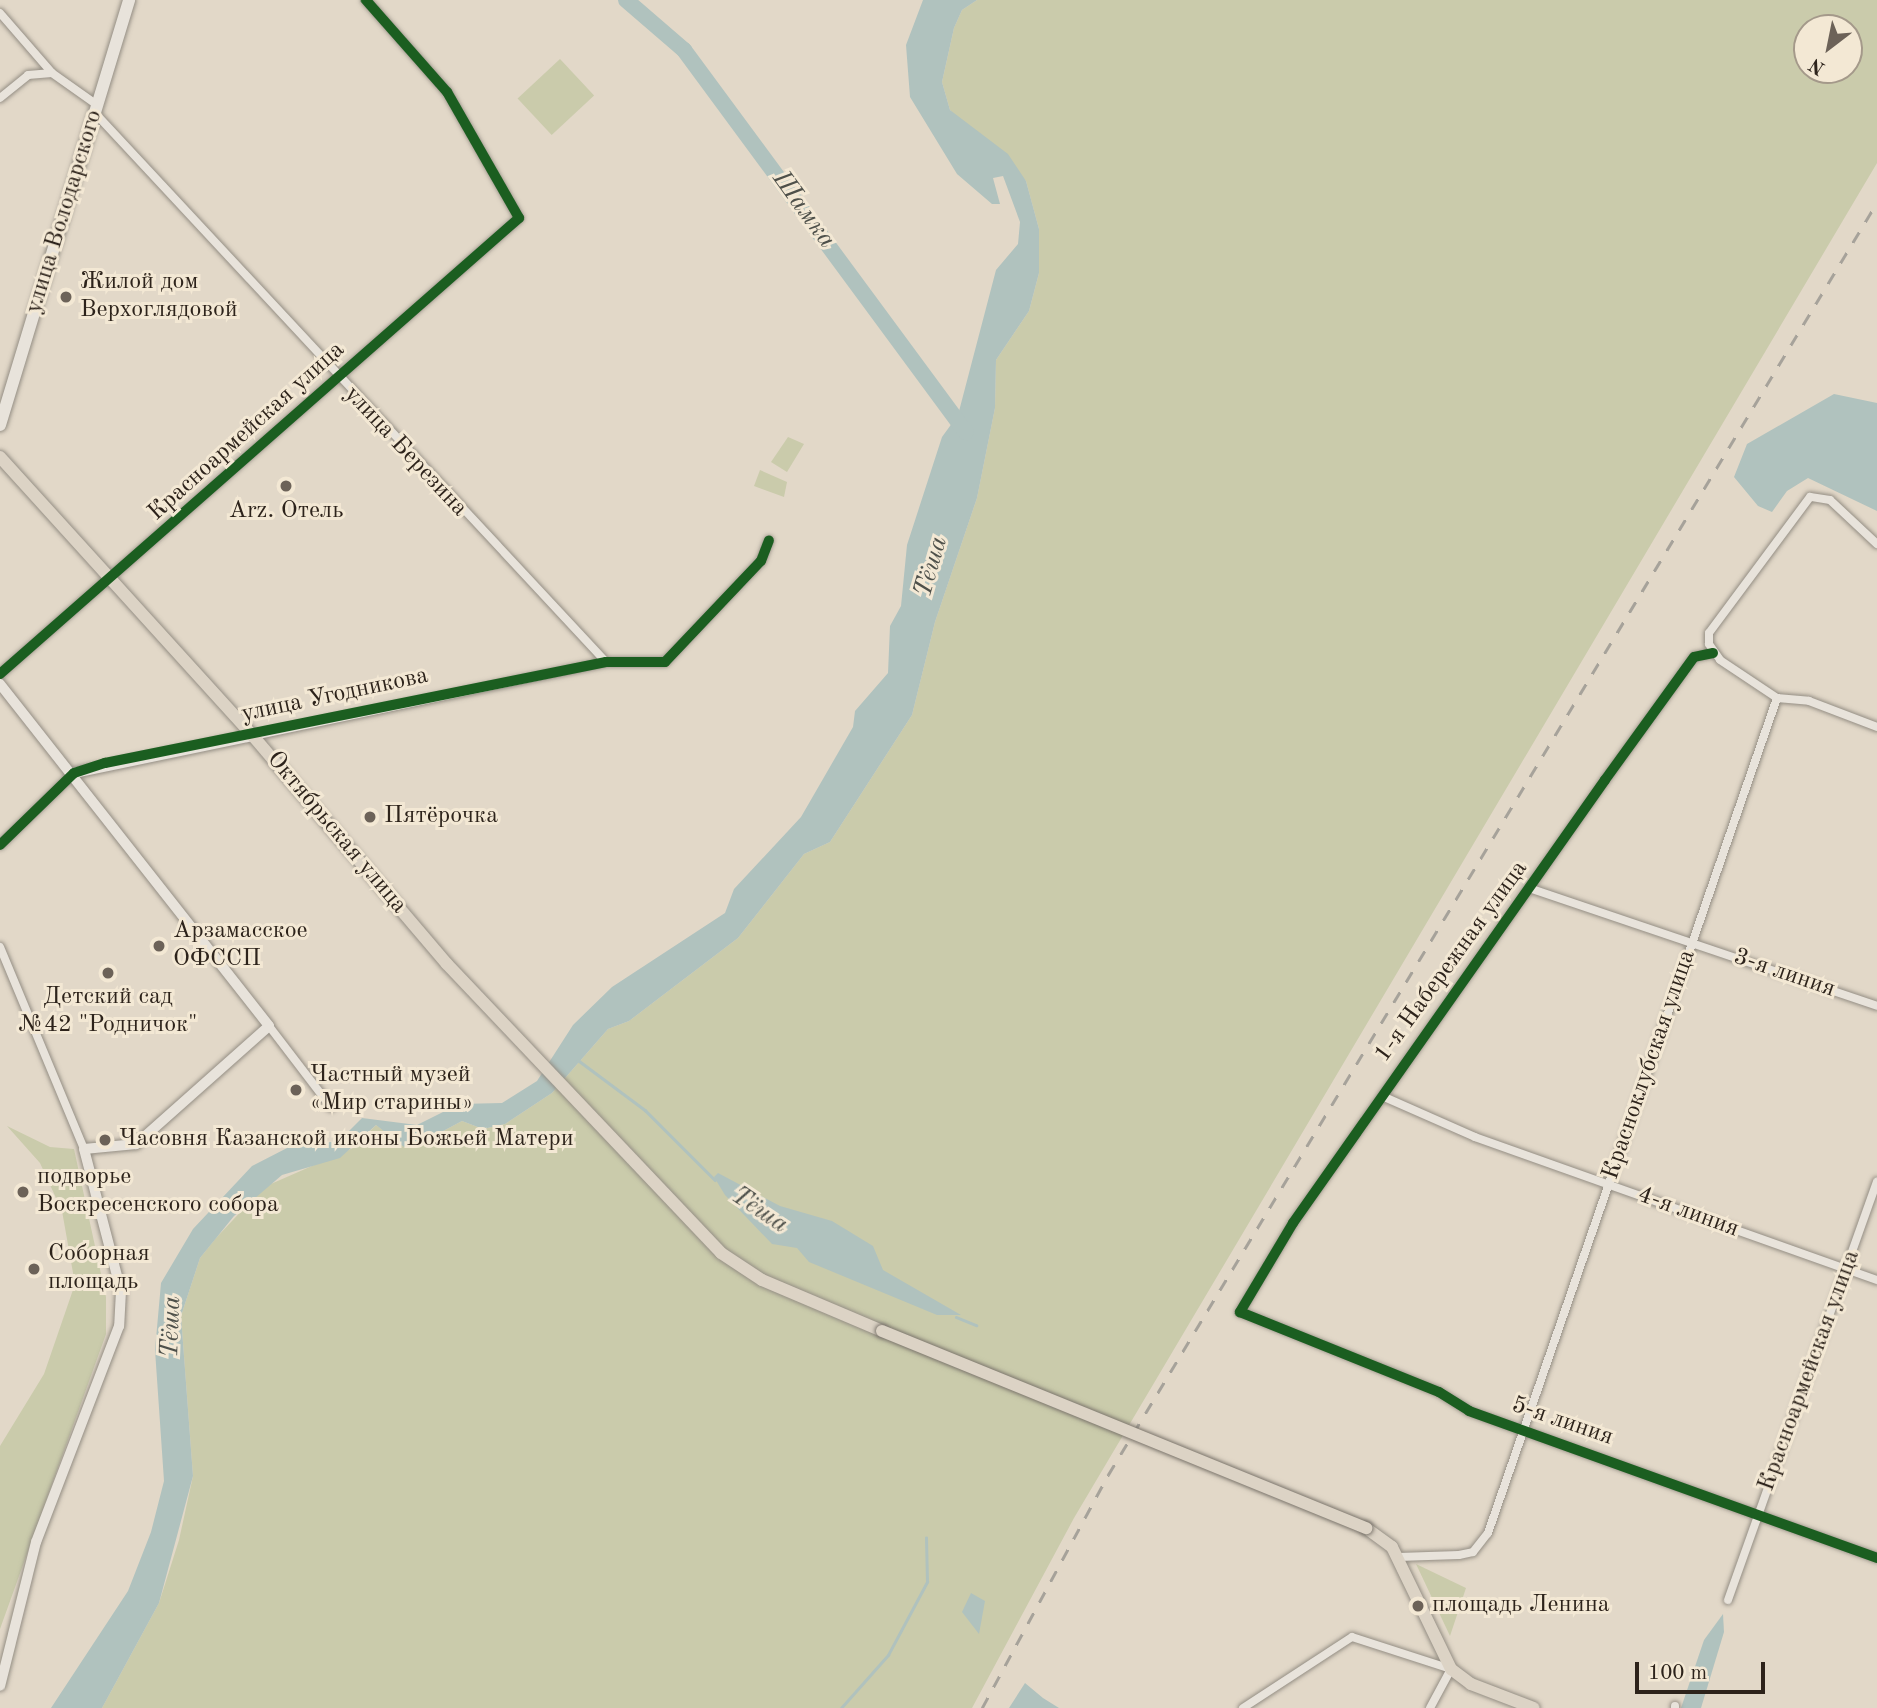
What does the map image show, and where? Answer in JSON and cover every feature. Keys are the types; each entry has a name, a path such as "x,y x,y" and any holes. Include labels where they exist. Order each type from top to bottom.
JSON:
{"main road":[{"name":"улица Володарского","path":"0,425 129,0"},
{"name":"Октябрьская улица","path":"0,457 253,736 503,1023 609,1131 721,1253 762,1280 1366,1528 1398,1557"},
{"path":"1398,1557 1451,1669 1471,1684 1534,1708"}],"street":[{"name":"Красноармейская улица","path":"0,674 113,581 519,218 447,92 366,0"},
{"name":"улица Березина","path":"0,13 52,73 96,109 337,378 606,662"},
{"path":"0,99 28,75 52,73"},
{"path":"1877,544 1819,495 1804,502 1709,633 1713,653 1777,698 1809,701 1877,727"},
{"name":"улица Угодникова","path":"74,774 606,662 665,662 677,655 761,561 769,540"},
{"name":"1-я Набережная улица","path":"1240,1312 1382,1096 1694,657 1713,653"},
{"path":"0,684 74,774 331,1107"},
{"name":"Красноклубская улица","path":"1398,1557 1459,1555 1482,1544 1524,1432 1777,698"},
{"path":"0,845 74,774"},
{"name":"3-я линия","path":"1532,888 1877,1006"},
{"path":"0,947 84,1149 121,1291 119,1326 53,1490 0,1686"},
{"path":"84,1149 136,1144 269,1026"},
{"name":"4-я линия","path":"1382,1096 1609,1184 1877,1280"},
{"name":"Красноармейская улица","path":"1728,1600 1877,1182"},
{"name":"5-я линия","path":"1240,1312 1524,1432 1758,1513 1877,1558"},
{"path":"1243,1708 1352,1637 1451,1669 1430,1708"}],"green space":[{"path":"977,0 1877,0 1877,163 1074,1518 972,1708 102,1708 159,1603 179,1540 193,1476 181,1316 200,1258 216,1238 264,1187 353,1148 376,1125 404,1146 415,1146 462,1121 483,1129 505,1124 552,1093 608,1029 629,1021 738,938 804,854 830,842 912,715 935,622 977,498 995,408 996,360 1029,311 1039,273 1039,229 1026,181 950,110 942,82 954,28 962,10"},
{"path":"560,59 594,96 552,135 518,99"},
{"path":"788,437 804,444 787,472 771,462"},
{"path":"760,470 787,482 784,497 754,486"},
{"path":"7,1126 50,1147 74,1149 106,1297 106,1334 0,1629 0,1446 44,1374 75,1284 62,1211 40,1163"},
{"path":"1416,1564 1466,1588 1450,1636"}],"water":[{"path":"923,0 977,0 962,10 954,28 942,82 950,110 1008,154 1026,181 1039,229 1039,273 1029,311 996,360 995,408 977,498 935,622 912,715 830,842 804,854 738,938 629,1021 608,1029 552,1093 505,1124 483,1129 462,1121 415,1146 404,1147 376,1125 340,1158 282,1175 234,1216 200,1258 181,1316 193,1476 159,1603 102,1708 51,1708 128,1591 151,1532 164,1481 155,1350 161,1283 193,1229 252,1166 289,1147 339,1141 362,1118 417,1125 459,1104 502,1103 537,1081 573,1025 612,987 725,913 734,889 801,817 853,727 855,711 888,673 890,626 901,606 907,545 942,437 958,415 996,270 1018,244 1020,222 1003,176 993,178 1000,204 992,204 957,174 910,97 906,45"},
{"path":"1834,394 1877,403 1877,511 1808,478 1787,491 1772,512 1758,506 1734,477 1747,444"},
{"path":"718,1173 780,1206 832,1221 873,1246 883,1270 961,1315 937,1315 809,1262 797,1248 772,1244 725,1195 714,1177"},
{"path":"971,1593 985,1601 979,1634 962,1612"},
{"path":"1723,1614 1724,1632 1701,1708 1681,1708 1704,1640"},
{"path":"1025,1683 1043,1698 1059,1708 1009,1708"}],"waterway":[{"name":"Шамка","path":"626,0 684,50 966,432"},
{"name":"Тёша","path":"578,1060 645,1110 715,1180"},
{"name":"Тёша","path":"956,1317 976,1325"},
{"path":"841,1708 888,1655 927,1582 926,1538"}],"railway":[{"path":"982,1708 1108,1475 1877,202"}],"cycle path":[{"path":"0,674 519,218 447,92 366,0"},
{"path":"0,845 74,773 105,763 606,662 665,662 761,561 769,540"},
{"path":"1713,653 1694,657 1605,780 1293,1223 1240,1312 1439,1392 1469,1411 1877,1558"}],"place":[{"name":"Жилой дом Верхоглядовой","path":"66,297"},
{"name":"Arz. Отель","path":"286,486"},
{"name":"Пятёрочка","path":"370,817"},
{"name":"Арзамасское ОФССП","path":"159,946"},
{"name":"Детский сад №42 \"Родничок\"","path":"108,973"},
{"name":"Частный музей «Мир старины»","path":"296,1090"},
{"name":"Часовня Казанской иконы Божьей Матери","path":"105,1140"},
{"name":"подворье Воскресенского собора","path":"23,1192"},
{"name":"Соборная площадь","path":"34,1269"},
{"name":"площадь Ленина","path":"1418,1606"}]}
